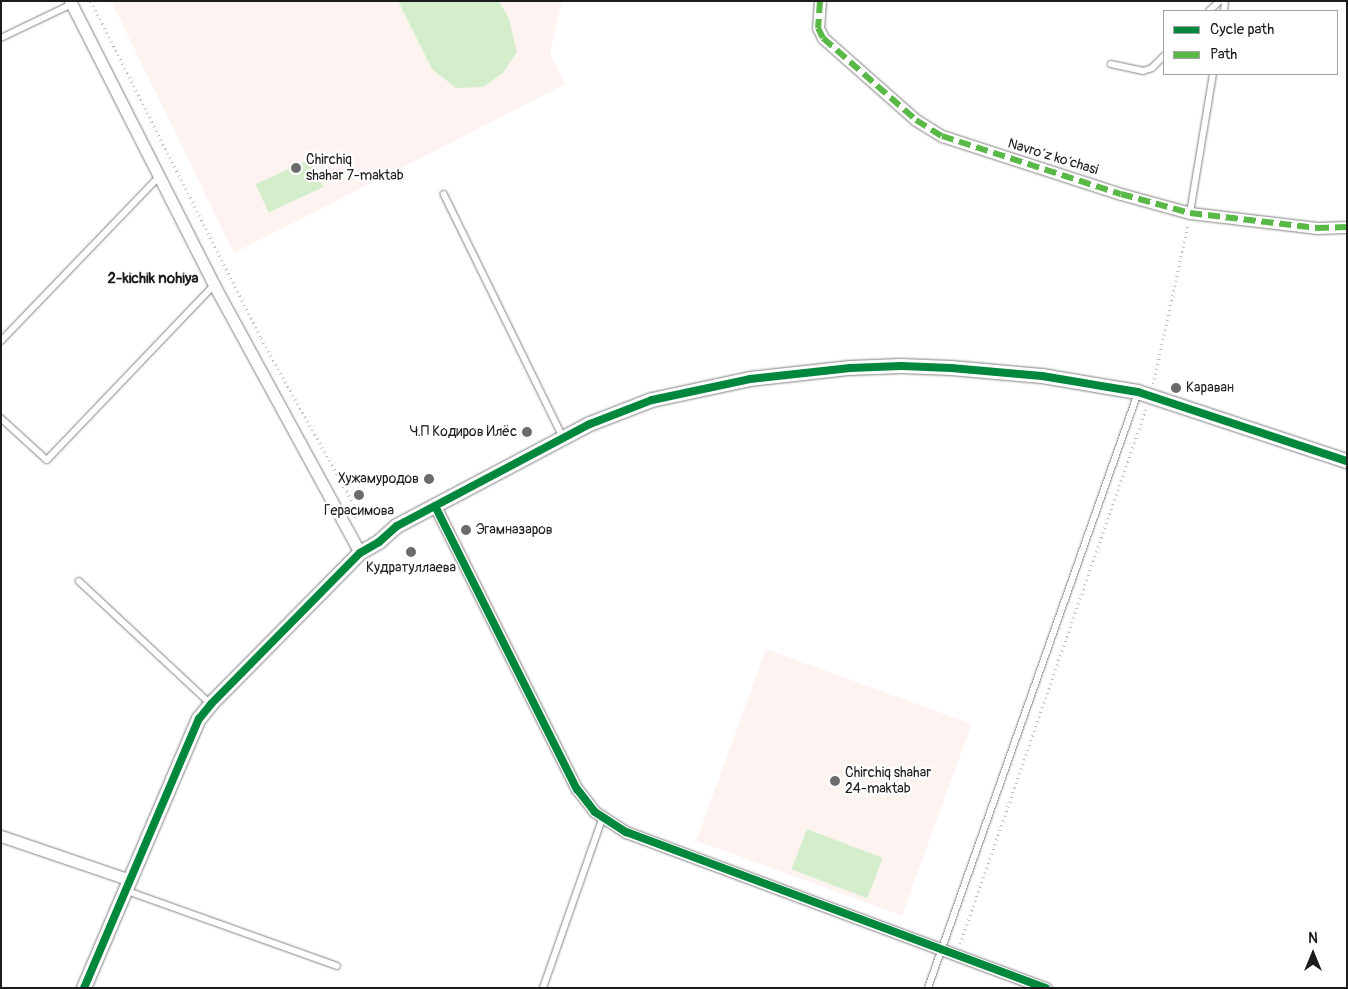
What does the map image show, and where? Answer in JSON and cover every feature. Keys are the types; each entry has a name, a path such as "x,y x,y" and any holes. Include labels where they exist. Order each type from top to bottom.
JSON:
{"street":[{"name":"Navro‘z ko‘chasi","path":"820,1 818,28 823,38 916,120 942,136 1112,192 1190,213 1317,228 1347,227"},
{"path":"71,3 214,285 360,553"},
{"path":"84,988 199,719 211,704 360,553 379,542 397,526 563,438 622,411 688,391 750,379 850,368 901,366 1015,374 1144,394 1347,462"},
{"path":"435,506 577,788 595,812 626,832 1046,988"},
{"path":"1,836 128,885"}],"lane":[{"path":"1210,10 1220,1"},
{"path":"1,38 71,3"},
{"path":"1112,64 1143,71 1152,68 1163,57"},
{"path":"1190,213 1213,75"},
{"path":"1,341 160,176"},
{"path":"444,194 563,438"},
{"path":"1,418 47,460 214,285"},
{"path":"928,988 1144,394"},
{"path":"79,581 211,704"},
{"path":"542,988 603,817"},
{"path":"128,885 337,966"}],"path":[{"path":"91,1 261,338 360,514 344,526"},
{"path":"956,955 1144,394 1190,213"}],"shaded area":[{"name":"Chirchiq shahar 7-maktab","path":"111,1 562,1 550,53 566,84 234,253"},
{"name":"Chirchiq shahar 24-maktab","path":"766,649 972,724 902,916 696,841"}],"green space":[{"path":"398,1 499,1 509,19 517,52 503,73 483,87 456,88 432,69"},
{"path":"310,159 323,187 269,212 256,184"},
{"path":"807,829 883,858 867,898 792,869"}],"marked path":[{"path":"820,1 818,28 823,38 916,120 942,136 1121,194 1190,213 1317,228 1347,227"}],"cycle path":[{"path":"84,988 199,719 211,704 360,553 379,542 397,526 590,424 652,400 750,379 850,368 901,366 951,368 1042,376 1138,392 1347,461"},
{"path":"435,506 577,789 595,812 626,832 1046,988"}],"place":[{"name":"Chirchiq shahar 7-maktab","path":"296,168"},
{"name":"Караван","path":"1176,388"},
{"name":"Ч.П Кодиров Илёс","path":"527,432"},
{"name":"Хужамуродов","path":"429,479"},
{"name":"Герасимова","path":"359,495"},
{"name":"Эгамназаров","path":"466,530"},
{"name":"Кудратуллаева","path":"411,552"},
{"name":"Chirchiq shahar 24-maktab","path":"835,781"}],"district":[{"name":"2-kichik nohiya","path":"153,279"}]}
